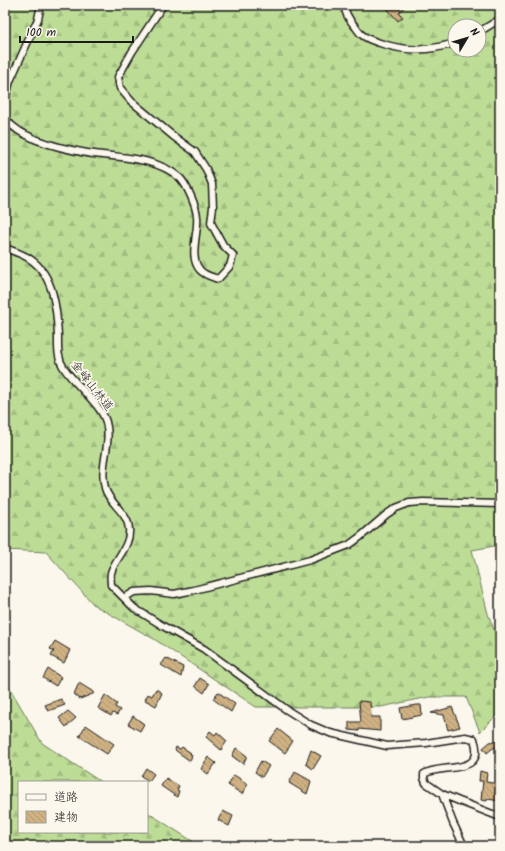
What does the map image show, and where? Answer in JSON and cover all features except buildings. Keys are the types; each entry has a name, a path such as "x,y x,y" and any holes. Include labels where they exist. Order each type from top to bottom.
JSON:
{"street":[{"path":"5,100 10,81 38,20 41,5"},
{"path":"5,118 12,127 50,145 87,153 142,160 165,169 180,178 189,191 197,216 194,256 196,263 199,269 208,276 218,279 230,266 233,255 223,245 211,223 213,207 212,184 206,169 195,152 131,101 120,88 118,77 132,52 163,5"},
{"path":"345,5 348,18 361,35 375,42 398,49 418,51 447,45"},
{"path":"487,27 500,19"},
{"name":"金峰山林道","path":"5,248 30,259 41,269 49,285 53,298 57,321 59,356 63,367 103,415 106,423 108,439 102,475 107,495 125,517 130,529 126,546 111,573 111,585 124,598"},
{"path":"500,504 409,503 396,508 387,514 349,545 310,560 174,594 150,591 134,592 124,598 134,608 204,649 287,710 311,725 330,733 387,746 426,743 465,737 474,739 477,747 475,756 470,762 461,768 440,769 427,772 424,774 424,778 426,783 442,794 500,817"},
{"path":"442,794 464,846"}],"green space":[{"path":"5,5 500,5 500,545 472,550 488,614 500,645 500,712 480,732 466,697 429,697 381,707 256,707 154,639 94,605 46,552 5,550"},
{"path":"5,680 42,743 99,781 18,781 18,833 148,833 148,813 200,846 5,846"}]}
